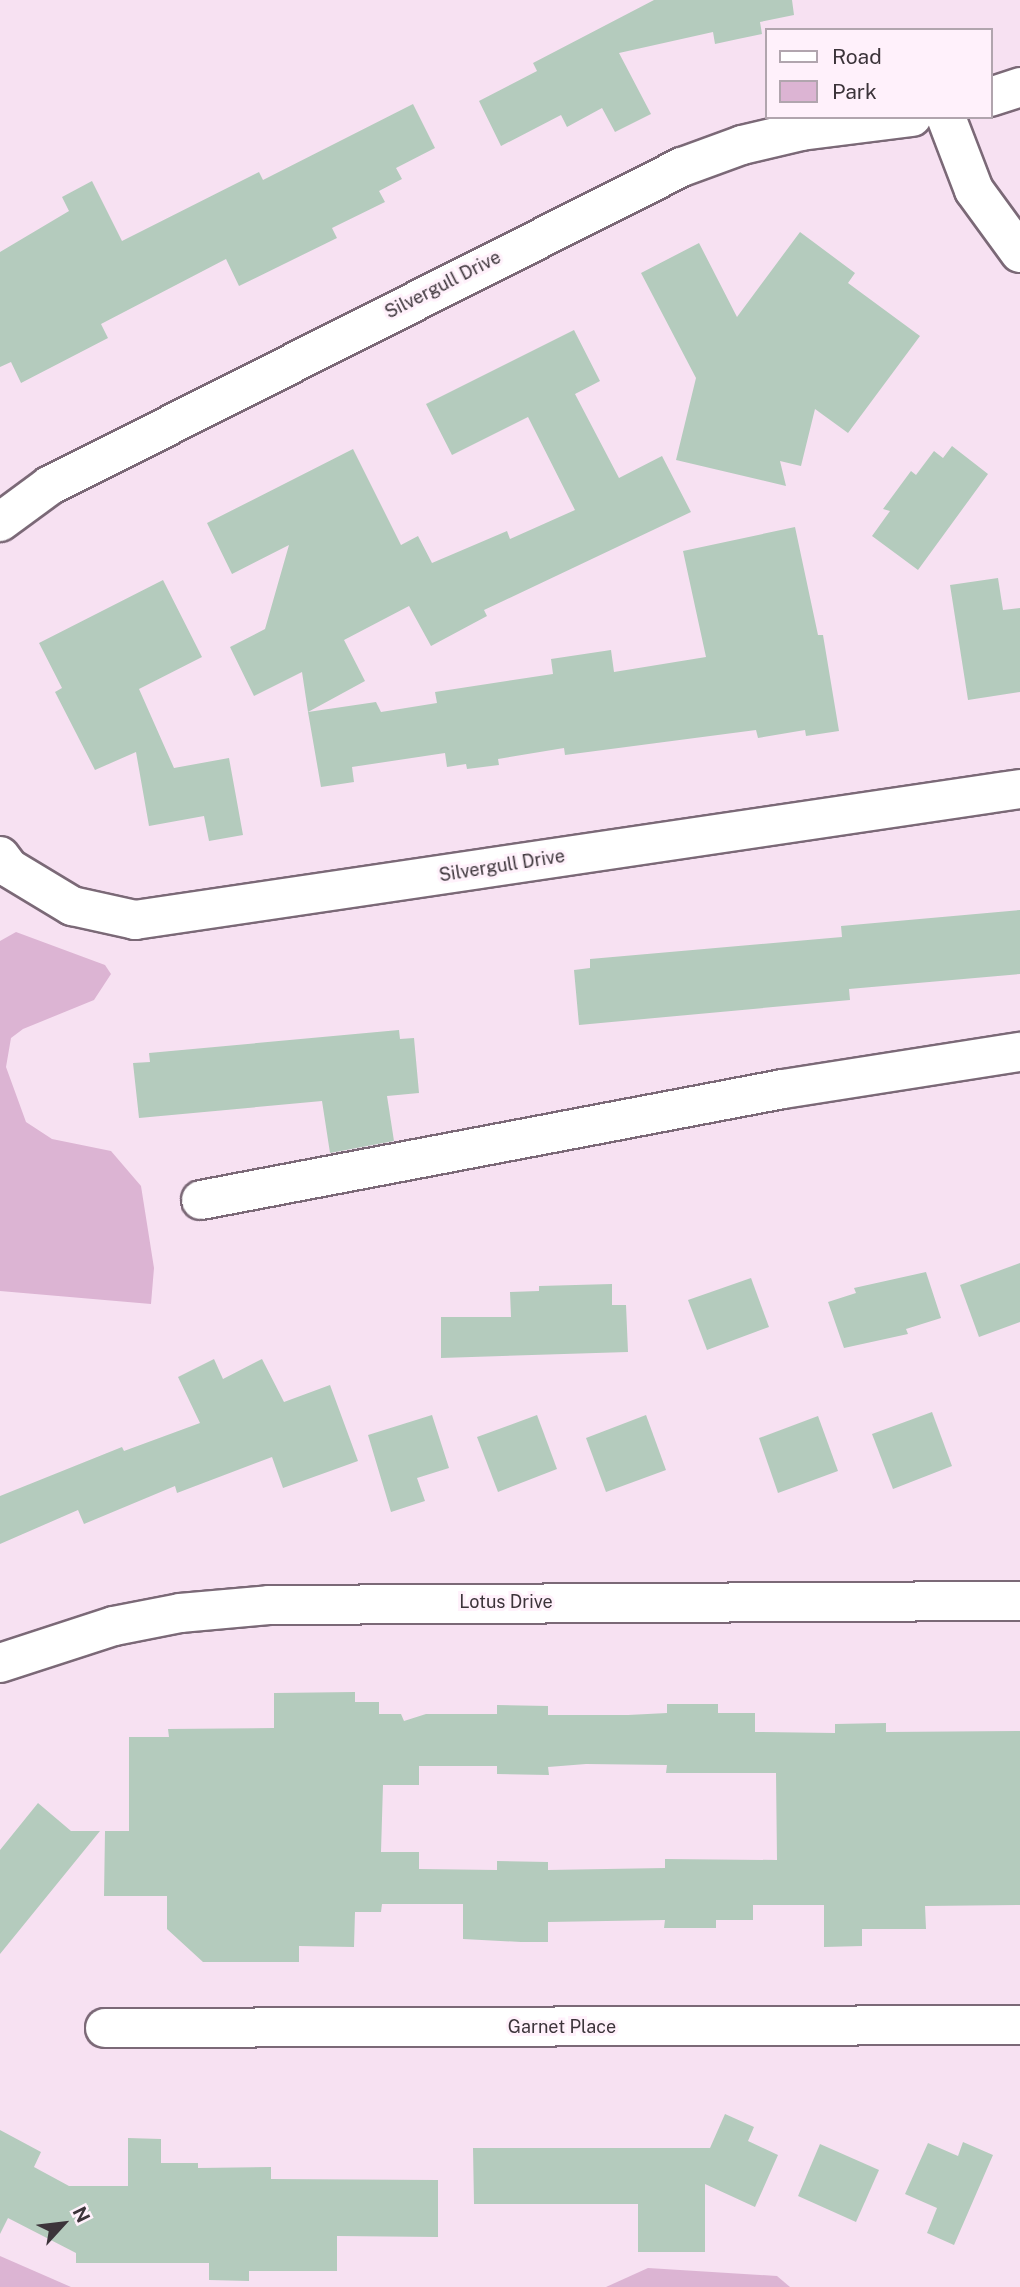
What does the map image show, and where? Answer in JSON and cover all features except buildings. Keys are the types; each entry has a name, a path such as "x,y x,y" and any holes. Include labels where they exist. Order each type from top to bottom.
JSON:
{"street":[{"path":"992,96 1020,87"},
{"name":"Silvergull Drive","path":"0,522 48,486 682,167 742,145 801,131 896,119"},
{"path":"947,119 974,190 1020,253"},
{"name":"Silvergull Drive","path":"0,856 9,868 72,905 135,920 1020,789"},
{"path":"201,1200 783,1089 1020,1052"},
{"name":"Lotus Drive","path":"0,1663 114,1626 180,1613 269,1605 1020,1601"},
{"name":"Garnet Place","path":"105,2028 1020,2025"}],"green space":[{"path":"16,932 105,965 111,974 94,1000 23,1029 11,1038 6,1067 26,1122 52,1139 111,1151 141,1186 154,1268 151,1304 0,1291 0,941"},
{"path":"0,2256 71,2287 0,2287"},
{"path":"648,2268 777,2276 790,2287 606,2287"}]}
